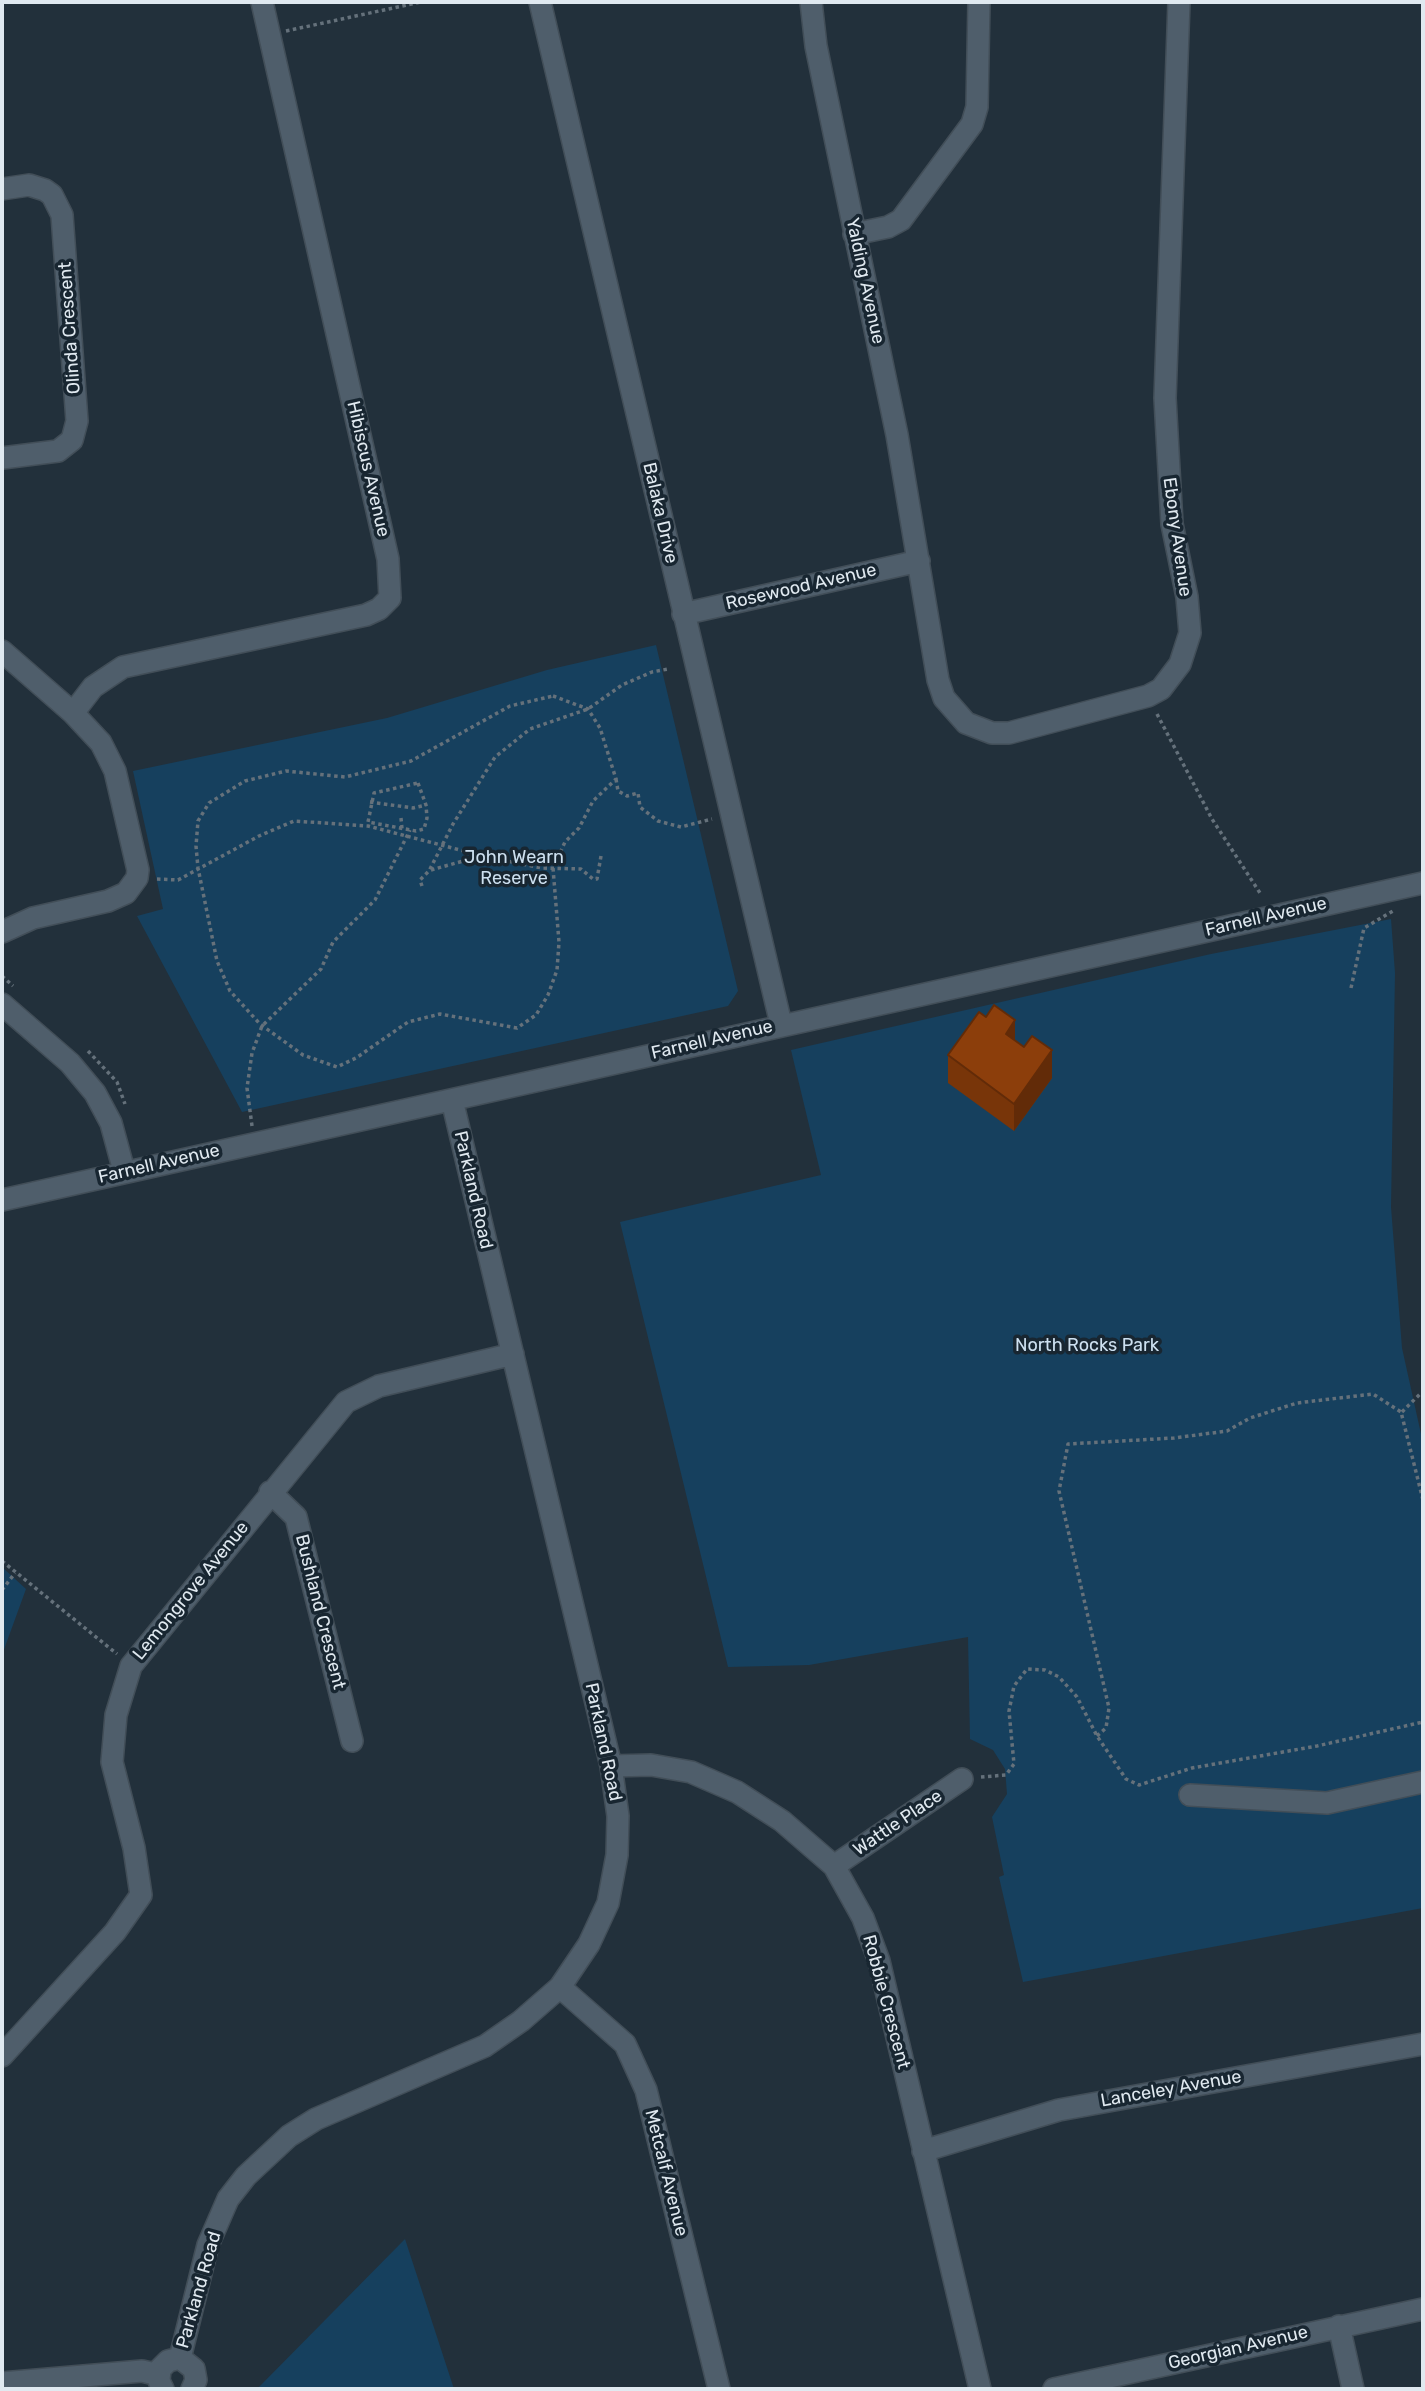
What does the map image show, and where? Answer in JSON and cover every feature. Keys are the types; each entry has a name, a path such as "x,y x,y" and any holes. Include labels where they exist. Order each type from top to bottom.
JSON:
{"street":[{"name":"Hibiscus Avenue","path":"73,713 93,687 123,667 366,615 390,598 388,559 262,2"},
{"name":"Balaka Drive","path":"540,2 781,1024"},
{"name":"Yalding Avenue","path":"811,2 816,46 897,435 919,561"},
{"path":"854,234 888,228 901,220 972,124 977,107 979,2"},
{"name":"Ebony Avenue","path":"919,561 938,680 944,698 966,723 992,733 1009,733 1148,696 1161,689 1175,671 1189,633 1187,597 1172,524 1165,398 1179,2"},
{"name":"Olinda Crescent","path":"2,189 29,185 45,190 52,195 62,215 77,421 72,440 58,451 2,458"},
{"name":"Rosewood Avenue","path":"683,614 919,561"},
{"path":"2,651 73,713 101,743 115,771 138,859 137,878 126,893 108,901 33,918 2,932"},
{"name":"Farnell Avenue","path":"2,1199 1423,883"},
{"path":"2,1004 70,1063 95,1093 111,1123 124,1171"},
{"name":"Parkland Road","path":"180,2358 200,2274 219,2220 228,2199 265,2157 289,2136 344,2104 485,2046 522,2021 560,1987 589,1944 608,1903 617,1855 618,1816 611,1766 452,1100"},
{"name":"Lemongrove Avenue","path":"2,2056 115,1932 141,1895 134,1848 112,1762 116,1715 131,1666 346,1402 379,1386 513,1354"},
{"name":"Bushland Crescent","path":"270,1492 296,1517 352,1741"},
{"name":"Robbie Crescent","path":"611,1766 651,1766 691,1772 737,1792 782,1821 834,1866 863,1918 879,1961 980,2389"},
{"name":"Wattle Place","path":"834,1866 962,1779"},
{"path":"1190,1795 1327,1803 1423,1783"},
{"name":"Metcalf Avenue","path":"560,1987 625,2044 646,2090 719,2389"},
{"name":"Lanceley Avenue","path":"923,2151 1059,2110 1423,2044"},
{"name":"Georgian Avenue","path":"1054,2389 1423,2309"},
{"path":"1339,2326 1353,2389"},
{"name":"Parkland Road","path":"161,2382 163,2364 180,2358"},
{"name":"Parkland Road","path":"180,2358 194,2368 196,2380 192,2389"},
{"path":"2,2383 142,2371 161,2382"}],"path":[{"path":"269,34 421,2"},
{"path":"422,886 420,880 429,870 495,757 530,729 588,709 622,685 652,672 668,669"},
{"path":"615,779 593,801 579,828 565,842 553,868 559,942 557,970 548,995 536,1015 517,1028 440,1014 408,1022 356,1058 337,1067 303,1055 262,1026 230,991 217,961 198,868 198,821 209,803 245,781 286,771 345,777 411,761 510,706 553,696 588,709 600,728 615,779 618,791 626,796 638,793 640,807 658,821 681,827 712,818"},
{"path":"1148,696 1212,819 1260,893"},
{"path":"137,878 178,880 294,821 371,824 410,830 424,829 428,818 418,783 374,793 368,822 371,824 408,836 482,856 553,868 581,869 597,879 601,856"},
{"path":"370,802 399,808 426,805"},
{"path":"401,818 402,829"},
{"path":"255,1143 247,1088 252,1053 262,1026 321,969 333,942 374,900 410,830"},
{"path":"429,870 482,856"},
{"path":"1351,988 1364,928 1395,911"},
{"path":"1097,1736 1106,1728 1109,1708 1059,1491 1068,1444 1174,1438 1227,1431 1250,1418 1297,1403 1373,1394 1401,1412 1423,1500"},
{"path":"1401,1412 1420,1394"},
{"path":"2,1561 131,1666"},
{"path":"2,1590 16,1572"},
{"path":"962,1779 1006,1775 1014,1764 1009,1711 1014,1686 1027,1669 1045,1670 1059,1677 1077,1698 1097,1736 1126,1779 1139,1785 1192,1769 1317,1746 1423,1722"}],"green space":[{"name":"John Wearn Reserve","path":"656,645 738,991 728,1006 242,1112 137,916 163,909 133,771 387,718 547,670"},
{"name":"North Rocks Park","path":"1391,919 1395,973 1391,1207 1402,1348 1423,1443 1423,1908 1023,1982 999,1877 1004,1875 992,1817 1007,1794 1005,1769 993,1750 970,1739 968,1637 809,1665 728,1667 620,1222 821,1175 791,1050 1211,954"},
{"path":"2,1567 26,1589 2,1655"},
{"path":"405,2239 454,2389 257,2389"}],"building":[{"path":"994,1005 1015,1020 1006,1034 1024,1047 1032,1036 1052,1050 1014,1104 948,1055 979,1012 986,1017"}]}
